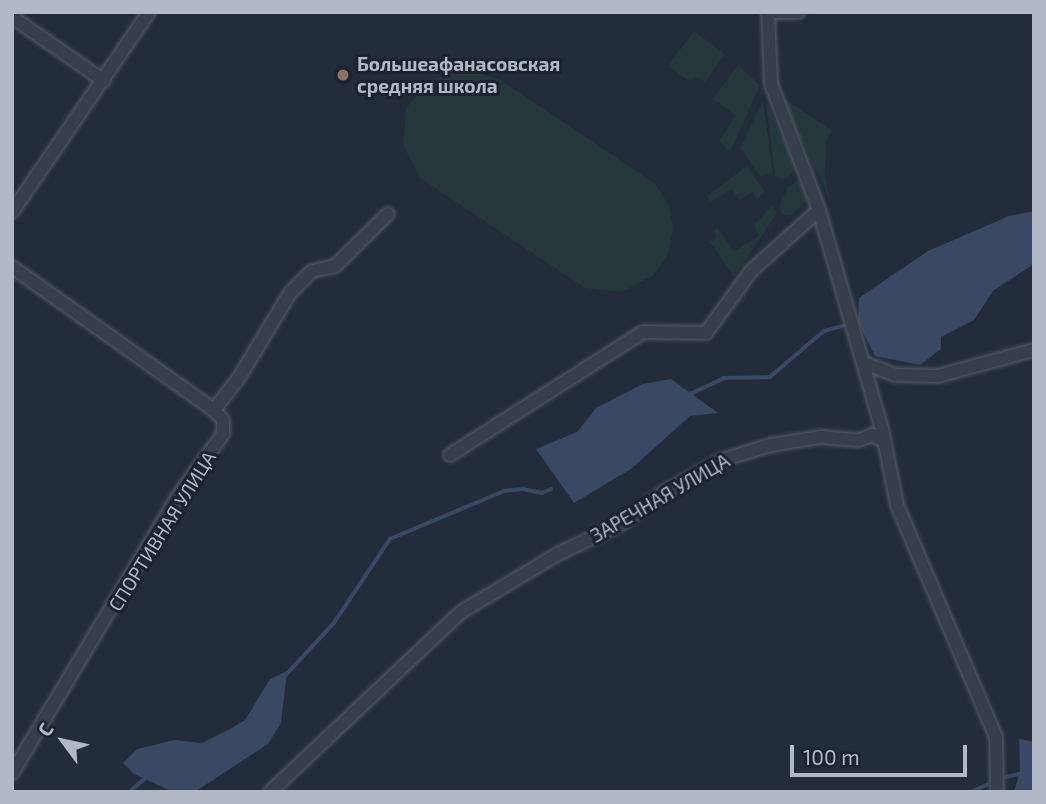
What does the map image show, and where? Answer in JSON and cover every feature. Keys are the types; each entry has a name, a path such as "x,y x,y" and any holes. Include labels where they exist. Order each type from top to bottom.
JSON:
{"street":[{"path":"12,212 149,12"},
{"path":"768,12 771,84 819,210 864,363 897,505 923,573 996,737 997,792"},
{"path":"777,12 798,12"},
{"path":"12,17 104,80"},
{"path":"450,455 643,332 706,333 751,271 819,210"},
{"path":"12,267 214,410 240,376 290,293 312,271 335,266 388,214"},
{"path":"864,363 896,374 938,376 1034,350"},
{"name":"СПОРТИВНАЯ УЛИЦА","path":"12,773 178,496 223,434 223,420 214,410"},
{"name":"ЗАРЕЧНАЯ УЛИЦА","path":"270,792 461,612 558,554 621,524 666,491 722,460 771,445 821,437 859,440 872,435 882,440"}],"shaded area":[{"path":"694,31 725,54 705,82 695,76 690,81 668,66"},
{"path":"738,65 760,85 730,152 719,141 736,115 713,99"},
{"path":"465,69 501,80 655,184 669,205 673,229 668,254 654,275 622,292 585,288 420,178 403,145 406,108 430,80"},
{"path":"781,97 832,130 826,141 825,175 830,200"},
{"path":"763,100 773,173 761,177 740,148"},
{"path":"766,101 796,168 786,179 775,177"},
{"path":"747,166 765,192 757,199 752,192 740,200 732,189 710,202 707,196"},
{"path":"799,180 809,198 792,215 782,214 779,206 788,187"},
{"path":"772,206 777,213 734,277 710,242 716,238 714,231 718,227 734,252 759,236 754,225"}],"water":[{"path":"1034,211 1034,264 993,291 974,320 941,337 941,349 920,365 875,356 858,322 859,298 928,251 1009,216"},
{"path":"671,379 718,413 690,416 631,469 574,503 536,449 577,432 596,408 643,384"},
{"path":"287,671 281,723 268,744 196,791 173,792 134,774 123,763 137,749 175,740 202,743 230,729 245,720 270,679"},
{"path":"1019,739 1034,742 1034,792 1014,792 1020,771"}],"waterway":[{"path":"688,395 724,378 770,377 824,331 843,326"},
{"path":"286,675 334,623 390,539 504,491 523,489 542,493 551,489"},
{"path":"1006,777 1023,773"},
{"path":"129,792 147,777"},
{"path":"971,792 987,785"}],"place":[{"name":"Большеафанасовская средняя школа","path":"343,75"}]}
